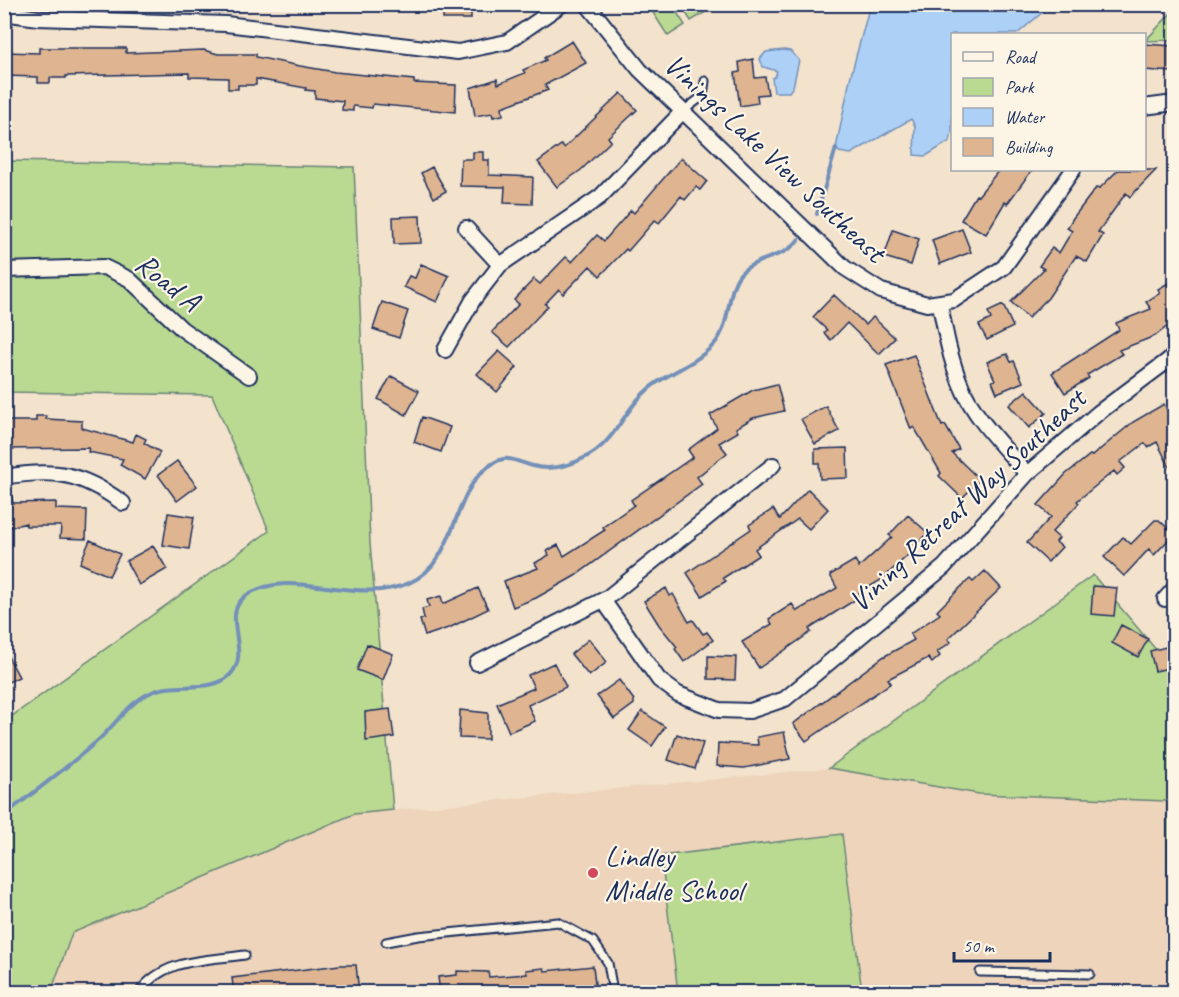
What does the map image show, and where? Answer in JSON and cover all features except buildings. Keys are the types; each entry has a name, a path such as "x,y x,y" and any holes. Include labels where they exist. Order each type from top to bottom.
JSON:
{"street":[{"path":"4,13 38,18 226,24 458,52 507,42 562,4"},
{"name":"Vinings Lake View Southeast","path":"587,4 640,70 845,268 881,291 927,304 940,304"},
{"path":"1146,107 1174,104"},
{"path":"445,350 473,300 500,265 600,197 683,111"},
{"path":"1026,474 982,420 961,386 946,337 940,304 954,300 1004,267 1071,171"},
{"path":"466,228 500,265"},
{"name":"Road A","path":"4,270 104,267 129,279 182,329 249,376"},
{"name":"Vining Retreat Way Southeast","path":"603,600 659,680 678,694 719,710 750,711 785,699 944,567 1026,474 1098,413 1173,360"},
{"path":"477,663 603,600 773,465"},
{"path":"4,477 21,474 78,476 123,503"}],"lane":[{"path":"683,111 703,96 705,81"},
{"path":"386,942 558,922 593,941 608,963 613,993"},
{"path":"139,993 149,978 170,966 245,955"},
{"path":"980,972 1090,974"}],"shaded area":[{"name":"Lindley Middle School","path":"829,768 979,794 1167,801 1168,992 51,992 72,933 355,814"}],"green space":[{"path":"648,5 672,5 685,25 668,36"},
{"path":"681,5 706,5 709,10 691,21"},
{"path":"1174,10 1174,40 1146,40"},
{"path":"5,161 354,167 370,543 393,810 354,814 72,933 51,992 5,992 4,722 269,531 212,395 5,392"},
{"path":"1093,575 1174,671 1174,992 1168,992 1167,801 979,794 829,768"},
{"path":"842,834 862,992 678,992 661,856"}],"water":[{"path":"870,4 1051,5 1018,33 951,33 951,137 950,141 926,156 914,155 915,126 911,119 851,154 839,152 836,148 850,79"},
{"path":"790,51 799,60 793,87 789,92 774,92 772,78 775,77 777,71 763,67 760,59 766,52"}],"waterway":[{"path":"817,214 836,148"},
{"path":"4,815 102,737 128,708 143,696 172,687 213,684 230,675 236,666 238,655 235,612 239,603 247,595 264,587 283,584 368,590 389,589 409,583 436,561 473,483 491,465 502,459 508,459 533,466 554,467 574,462 595,451 610,437 649,388 698,358 716,342 725,324 734,285 743,271 757,262 787,250 799,239"}],"place":[{"name":"Lindley Middle School","path":"593,873"}]}
